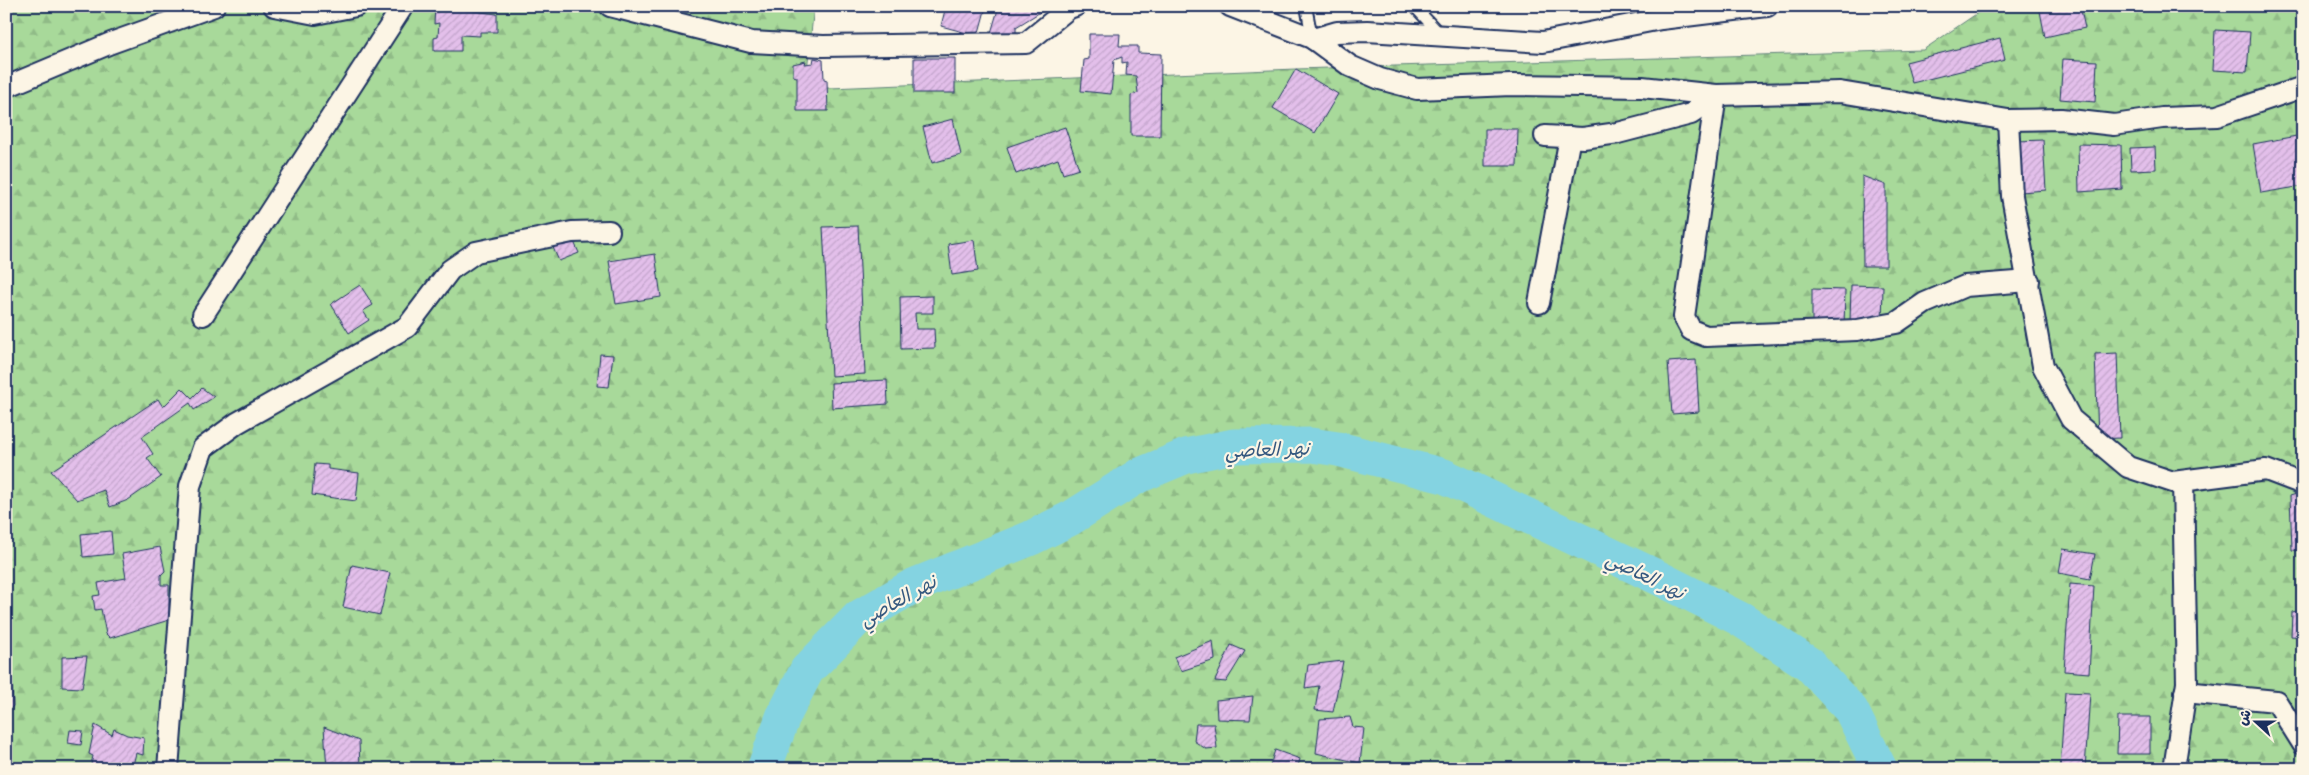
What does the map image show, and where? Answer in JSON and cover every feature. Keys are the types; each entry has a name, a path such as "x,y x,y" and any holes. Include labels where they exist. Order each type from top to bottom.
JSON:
{"street":[{"path":"6,87 110,43 214,6"},
{"path":"274,6 316,14 356,6"},
{"path":"203,315 404,6"},
{"path":"610,6 751,42 823,46 1026,43 1069,8 1075,6"},
{"path":"1230,6 1313,39 1350,66 1380,79 1417,89 1511,85 1642,87 1716,95 1840,92 2008,120 2061,119 2114,125 2162,118 2217,116 2303,87"},
{"path":"1313,39 1337,32 1367,31 1542,42 1661,19 1767,6"},
{"path":"1546,136 1583,138 1618,133 1691,114 1716,95"},
{"path":"1716,95 1684,317 1691,330 1706,336 1857,330 1896,323 1925,303 1965,286 2029,281"},
{"path":"2008,120 2012,196 2043,366 2071,419 2128,467 2174,482 2266,470 2303,484"},
{"path":"1539,303 1570,137"},
{"path":"168,769 190,486 203,448 236,423 407,327 450,270 476,252 572,232 609,231"},
{"path":"2174,769 2185,692 2183,481"},
{"path":"2185,692 2276,701 2303,744"}],"lane":[{"path":"1306,6 1313,39"},
{"path":"1414,6 1442,36"}],"green space":[{"path":"6,6 814,6 805,89 1296,69 1923,50 1988,6 2303,6 2303,769 6,769"}],"building":[{"path":"435,6 465,6 465,10 497,14 497,32 480,32 480,36 461,35 461,51 434,51 434,38 438,37 439,23 434,24"},
{"path":"946,6 986,7 978,36 941,26"},
{"path":"999,6 1050,6 1016,27 1016,33 991,33"},
{"path":"2039,6 2080,6 2085,28 2045,37"},
{"path":"2215,30 2250,32 2247,72 2213,70"},
{"path":"1089,34 1120,34 1119,46 1138,46 1138,53 1161,54 1160,136 1131,136 1131,95 1138,93 1136,76 1126,75 1127,62 1122,63 1122,57 1114,60 1111,94 1081,91 1084,60 1089,59"},
{"path":"2000,38 2005,60 1912,83 1906,62"},
{"path":"814,58 823,60 824,79 827,80 828,111 797,111 797,77 793,76 793,64 806,61 805,64 813,63"},
{"path":"914,58 955,58 955,93 914,93"},
{"path":"2063,59 2097,61 2095,102 2060,99"},
{"path":"1296,69 1338,94 1315,133 1273,108"},
{"path":"953,119 961,155 932,163 923,127"},
{"path":"1065,127 1079,169 1063,174 1058,159 1016,174 1007,147"},
{"path":"1485,129 1518,129 1517,166 1485,166"},
{"path":"2302,135 2303,186 2261,193 2253,144"},
{"path":"2043,140 2046,190 2021,192 2018,141"},
{"path":"2078,144 2121,145 2122,189 2079,192"},
{"path":"2155,147 2156,169 2131,170 2130,148"},
{"path":"1862,176 1886,185 1886,266 1863,266"},
{"path":"858,226 865,374 831,376 823,227"},
{"path":"571,235 579,253 559,261 551,243"},
{"path":"974,240 978,271 952,275 948,244"},
{"path":"655,254 661,297 616,304 609,261"},
{"path":"360,285 373,305 363,311 369,320 349,333 331,304"},
{"path":"1851,285 1883,286 1882,323 1850,322"},
{"path":"1812,289 1845,290 1844,327 1812,327"},
{"path":"933,296 933,313 915,313 916,329 934,329 935,348 901,349 900,297"},
{"path":"2117,353 2120,438 2098,439 2095,354"},
{"path":"600,354 613,355 609,387 597,386"},
{"path":"1696,360 1699,412 1672,414 1668,362"},
{"path":"887,380 888,404 832,408 831,383"},
{"path":"182,388 192,398 202,388 214,397 194,410 190,403 142,437 153,454 147,458 161,477 128,500 110,507 104,490 77,500 51,471 158,399 163,407"},
{"path":"315,464 328,465 328,469 359,473 356,501 312,495"},
{"path":"2303,492 2303,551 2292,550 2290,496"},
{"path":"111,531 113,554 83,557 81,534"},
{"path":"160,547 165,571 161,575 161,585 169,585 169,620 110,638 106,634 101,609 95,610 93,596 100,595 98,583 126,578 122,554"},
{"path":"2063,549 2095,554 2090,579 2059,573"},
{"path":"352,565 390,573 380,615 343,607"},
{"path":"2070,584 2094,586 2089,673 2064,671"},
{"path":"2303,610 2303,637 2291,636 2292,612"},
{"path":"1213,641 1215,660 1181,671 1174,657"},
{"path":"1231,645 1245,651 1226,682 1215,681"},
{"path":"87,656 82,688 62,687 62,657"},
{"path":"1343,661 1333,712 1315,710 1319,686 1305,688 1308,665"},
{"path":"6,665 11,665 13,706 6,714"},
{"path":"2065,692 2090,693 2085,769 2060,769"},
{"path":"1253,696 1250,720 1217,719 1216,700"},
{"path":"1350,717 1353,727 1364,728 1360,763 1316,753 1320,719"},
{"path":"2118,717 2150,717 2150,754 2117,754"},
{"path":"1196,724 1214,724 1217,748 1206,749 1194,741"},
{"path":"95,725 112,735 114,729 127,735 144,738 143,755 136,753 132,769 90,769 93,756 89,754"},
{"path":"324,727 359,741 360,769 327,769"},
{"path":"70,730 83,731 81,745 68,743"},
{"path":"1275,750 1300,759 1297,769 1269,769"}],"waterway":[{"name":"نهر العاصي","path":"764,769 783,717 807,670 858,618 913,586 1031,538 1071,518 1138,476 1186,456 1234,446 1311,445 1338,449 1444,476 1661,579 1740,619 1809,664 1851,710 1880,769"}]}
